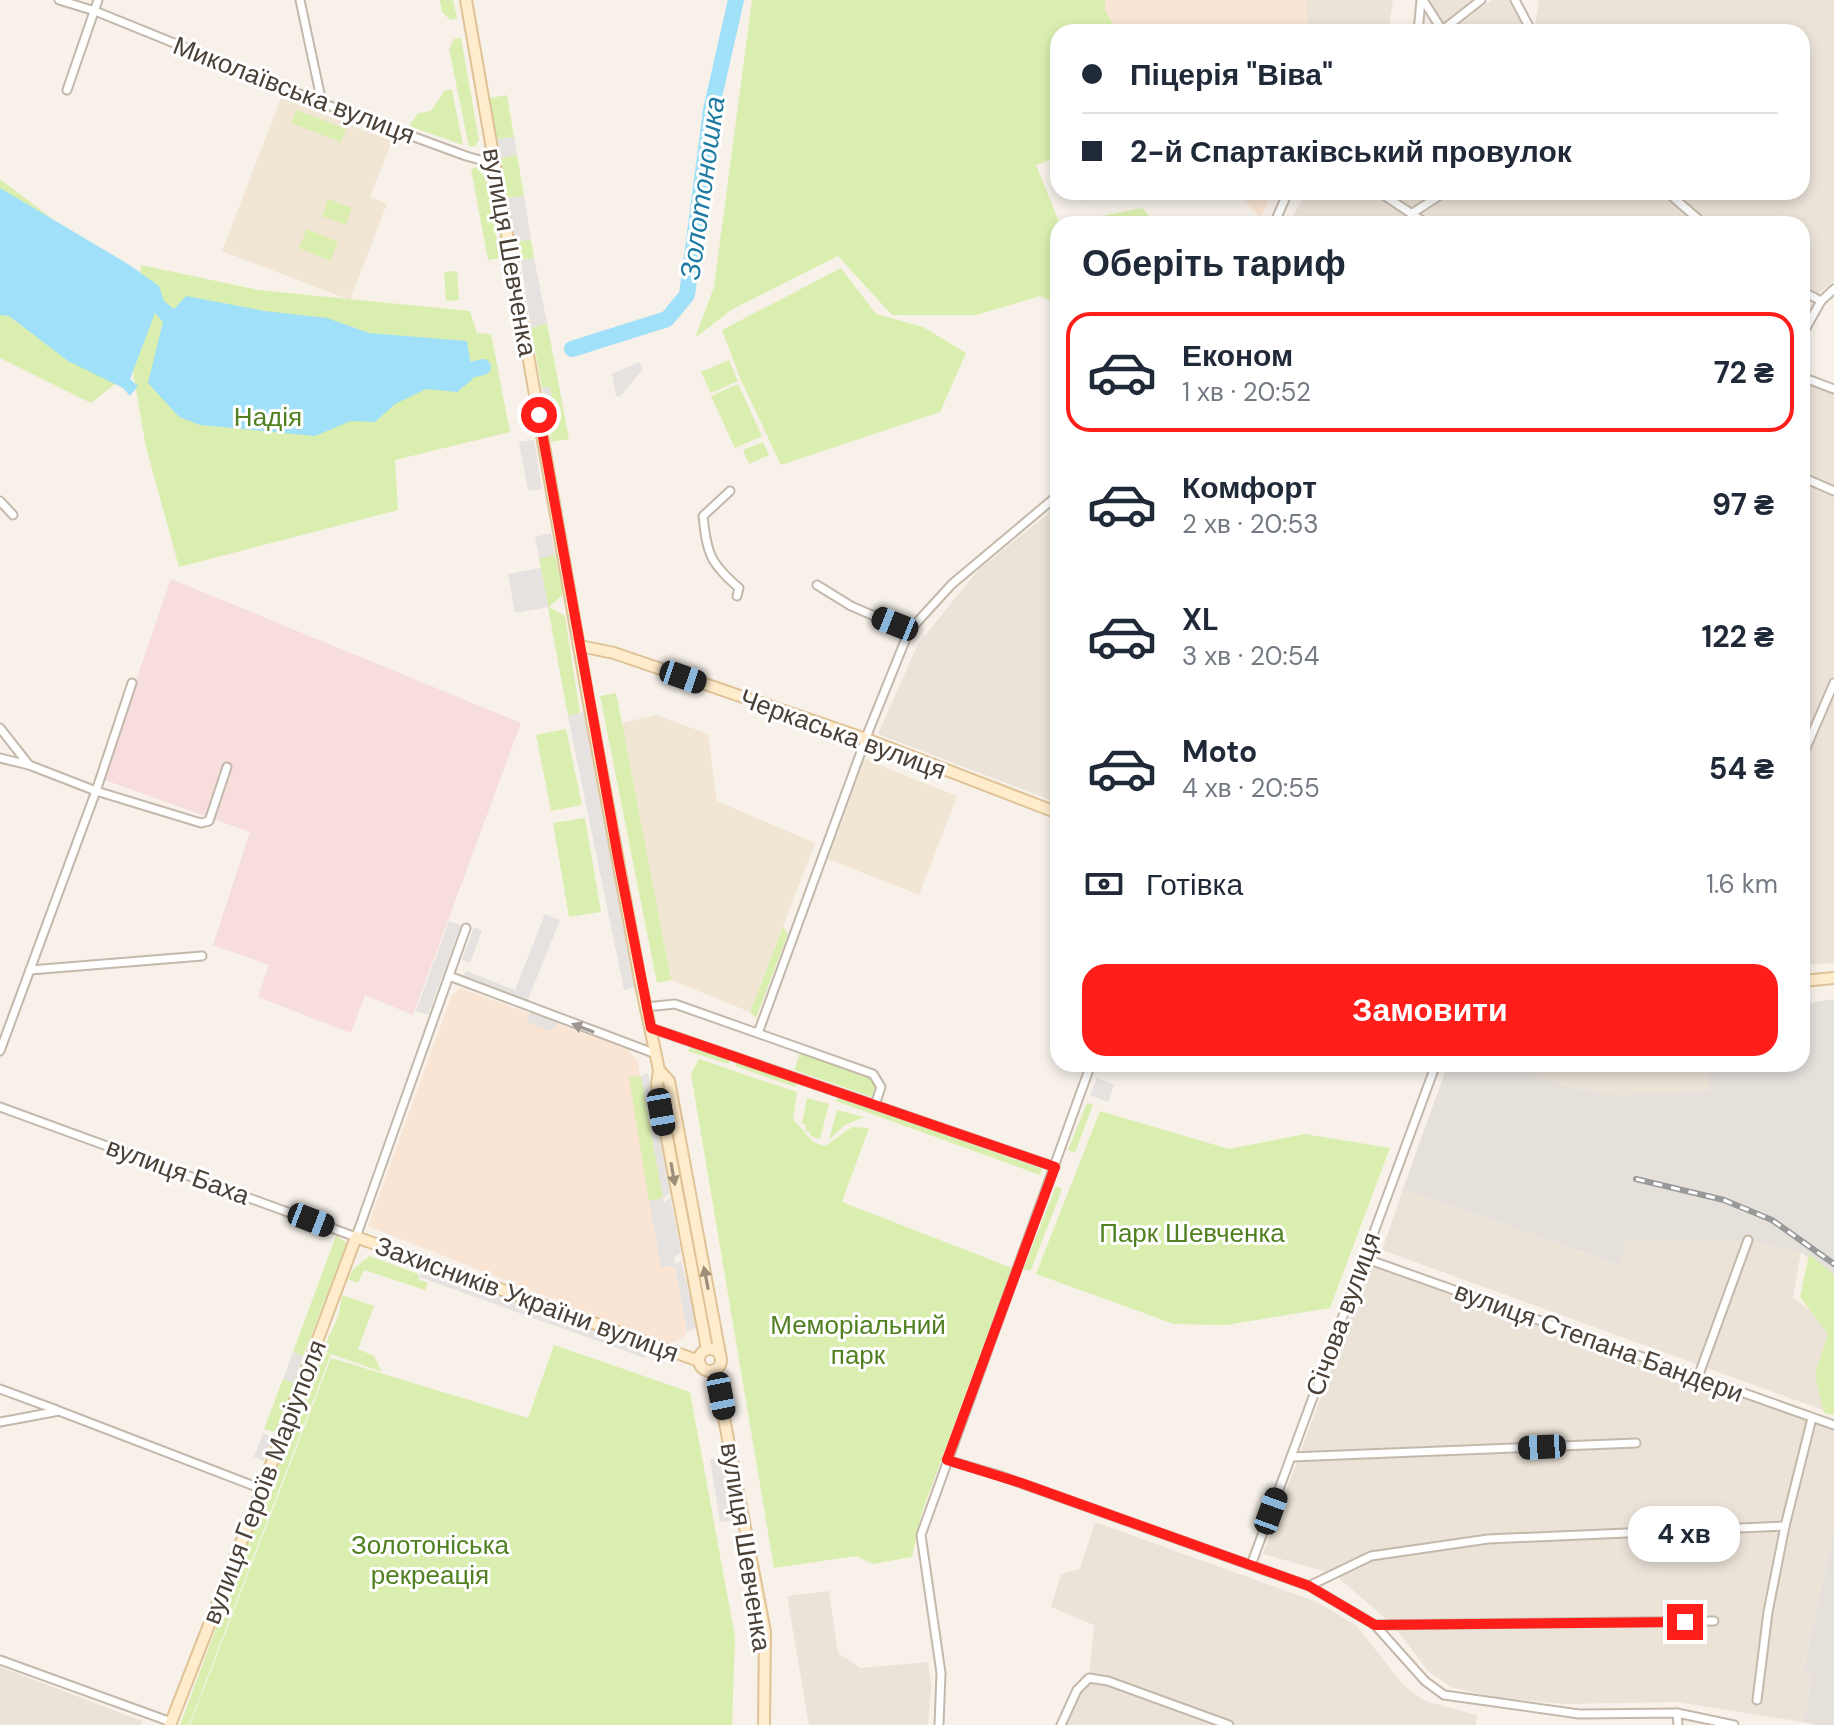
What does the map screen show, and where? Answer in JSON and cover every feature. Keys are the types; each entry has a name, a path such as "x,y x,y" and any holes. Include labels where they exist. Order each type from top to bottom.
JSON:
{"main road":[{"name":"вулиця Шевченка","path":"466,0 580,646 659,1070 657,1085 707,1349"},
{"name":"Черкаська вулиця","path":"580,646 614,653 866,739 1050,810"},
{"path":"1810,980 1834,978"},
{"name":"вулиця Шевченка","path":"659,1070 669,1081 720,1354"},
{"name":"Захисників України вулиця","path":"356,1237 699,1361"},
{"name":"вулиця Героїв Маріуполя","path":"170,1724 356,1237"},
{"path":"707,1349 720,1354 720,1365 715,1371 705,1370 699,1361 700,1354 707,1349"},
{"name":"вулиця Шевченка","path":"715,1371 765,1632 764,1725"}],"street":[{"name":"Миколаївська вулиця","path":"59,0 95,11 322,103 495,164"},
{"path":"67,90 98,0"},
{"path":"300,0 322,103"},
{"path":"1422,0 1437,24"},
{"path":"1419,24 1422,0"},
{"path":"1450,24 1481,0"},
{"path":"1515,0 1528,24"},
{"path":"1391,200 1414,216"},
{"path":"1411,214 1433,200"},
{"path":"1676,200 1695,216"},
{"path":"1810,321 1821,301 1834,289"},
{"path":"1810,295 1821,301"},
{"path":"1810,380 1834,389"},
{"path":"1810,480 1834,491"},
{"path":"730,491 703,516 707,549 719,571 739,588 737,596"},
{"path":"0,501 13,515"},
{"path":"758,1033 909,631 952,584 1050,502"},
{"path":"817,585 851,606 909,631"},
{"path":"0,1051 96,791 132,683"},
{"path":"1810,738 1834,683"},
{"path":"0,728 29,765"},
{"path":"0,758 201,823 209,821 227,767"},
{"path":"356,1237 466,928"},
{"path":"30,970 202,956"},
{"path":"449,976 656,1054"},
{"path":"646,1007 675,1004 873,1074 881,1087 875,1105"},
{"path":"651,1028 1055,1167"},
{"path":"939,1725 941,1673 921,1535 1088,1072"},
{"name":"Січова вулиця","path":"1251,1565 1433,1072"},
{"name":"вулиця Баха","path":"0,1107 356,1237"},
{"path":"1698,1377 1748,1240"},
{"name":"вулиця Степана Бандери","path":"1364,1258 1834,1425"},
{"path":"0,1389 262,1489"},
{"path":"0,1422 59,1411"},
{"path":"1757,1700 1768,1612 1785,1526 1812,1418"},
{"path":"1291,1457 1636,1443"},
{"path":"947,1460 998,1475 1309,1586 1375,1625 1425,1681 1444,1695 1579,1714 1677,1713 1734,1725"},
{"path":"1309,1586 1371,1556 1488,1539 1785,1526"},
{"path":"1375,1625 1714,1621"},
{"path":"0,1660 170,1724"},
{"path":"1061,1725 1077,1690 1089,1678 1108,1681 1229,1725"},
{"path":"1677,1713 1678,1725"},
{"path":"1579,1714 1580,1725"}],"shaded area":[{"path":"1105,0 1305,0 1308,24 1113,24 1105,10"},
{"path":"1305,0 1393,0 1389,24 1308,24"},
{"path":"1423,0 1481,0 1450,24 1438,24"},
{"path":"1492,0 1515,0 1528,24 1458,24"},
{"path":"1539,0 1834,0 1834,281 1818,294 1810,288 1810,216 1704,216 1684,200 1810,200 1810,24 1535,24"},
{"path":"281,98 392,141 370,197 387,204 350,300 222,251"},
{"path":"514,137 517,155 500,158 497,139"},
{"path":"524,196 531,240 515,241 507,198"},
{"path":"1244,200 1269,200 1258,216"},
{"path":"1302,200 1676,200 1695,216 1293,216"},
{"path":"534,258 547,323 531,328 521,260"},
{"path":"639,362 643,369 620,397 616,396 612,374"},
{"path":"1810,382 1834,392 1834,963 1810,964"},
{"path":"550,387 556,424 549,425 542,388"},
{"path":"534,440 542,489 528,491 519,442"},
{"path":"1050,512 1050,800 878,734 918,644 979,569"},
{"path":"551,533 555,555 539,558 535,537"},
{"path":"541,568 548,607 515,613 508,574"},
{"path":"171,579 521,723 413,1015 365,995 351,1033 258,997 269,965 213,945 250,832 102,779"},
{"path":"591,710 641,985 624,990 568,716"},
{"path":"656,715 708,734 717,801 815,843 750,1012 671,980 622,723"},
{"path":"864,759 957,796 919,895 828,859"},
{"path":"545,914 560,920 527,1002 463,977 466,971 515,990"},
{"path":"449,921 461,925 428,1015 416,1011"},
{"path":"474,927 482,931 470,963 462,960"},
{"path":"460,988 627,1049 637,1060 687,1332 683,1338 671,1343 660,1341 368,1226 451,997"},
{"path":"1834,999 1834,1277 1801,1252 1748,1240 1627,1241 1619,1265 1403,1189 1445,1072 1529,1072 1569,1087 1606,1094 1709,1092 1709,1072 1810,1072 1810,1003"},
{"path":"532,1009 562,1020 551,1031 526,1021"},
{"path":"1529,1072 1709,1072 1709,1092 1606,1094 1569,1087"},
{"path":"648,1073 671,1192 663,1198 641,1076"},
{"path":"1097,1078 1114,1085 1108,1102 1090,1095"},
{"path":"1403,1189 1618,1265 1627,1241 1748,1240 1801,1252 1793,1298 1834,1327 1834,1400 1823,1410 1382,1250"},
{"path":"670,1197 681,1252 674,1257 675,1264 681,1261 698,1327 687,1332 675,1266 661,1267 649,1201 663,1198 664,1203"},
{"path":"1371,1261 1834,1425 1834,1529 1803,1671 1813,1674 1803,1722 1676,1702 1564,1704 1491,1697 1451,1687 1429,1672 1392,1624 1334,1574 1263,1554"},
{"path":"424,1262 649,1344 645,1358 419,1277"},
{"path":"293,1352 303,1356 294,1383 283,1379"},
{"path":"263,1433 273,1437 264,1461 254,1457"},
{"path":"724,1457 735,1520 720,1522 710,1459"},
{"path":"1095,1522 1317,1602 1357,1626 1403,1685 1425,1701 1477,1715 1476,1725 1061,1725 1077,1690 1089,1678 1094,1625 1051,1607 1061,1574 1080,1569"},
{"path":"1834,1529 1834,1725 1817,1725 1803,1722 1813,1674 1803,1672"},
{"path":"829,1591 838,1653 860,1668 928,1662 931,1686 928,1725 809,1725 787,1596"},
{"path":"0,1667 142,1721 141,1725 0,1725"}],"green space":[{"path":"440,0 453,0 457,18 450,20 442,12"},
{"path":"752,0 1105,0 1105,10 1113,24 1050,24 1050,160 1036,165 1057,216 1050,216 1050,300 1040,296 976,315 892,315 838,256 731,310 695,338 714,287"},
{"path":"461,38 479,140 475,146 469,147 449,49 454,39"},
{"path":"445,90 452,90 463,145 409,126 418,113 431,111"},
{"path":"507,95 514,137 497,139 490,98"},
{"path":"296,110 346,129 341,142 291,123"},
{"path":"517,155 524,196 507,198 500,158"},
{"path":"476,167 486,178 500,258 488,260 471,169"},
{"path":"0,179 92,249 125,356 115,384 91,403 0,358"},
{"path":"328,199 352,208 346,225 322,216"},
{"path":"1143,208 1148,216 1102,216"},
{"path":"307,229 338,242 330,261 299,248"},
{"path":"531,240 534,258 521,260 515,241"},
{"name":"Надія","path":"141,265 258,290 470,311 477,333 491,334 510,432 395,460 398,510 179,567 146,447 131,362"},
{"path":"841,268 876,314 923,327 966,353 940,412 781,465 740,378 722,330"},
{"path":"457,271 459,300 446,301 444,272"},
{"path":"547,323 569,439 551,442 549,425 556,424 549,387 542,388 531,328"},
{"path":"729,360 738,381 711,393 701,372"},
{"path":"738,384 762,436 735,448 711,396"},
{"path":"763,442 769,455 749,464 743,450"},
{"path":"555,555 563,594 549,607 565,616 580,713 568,716 539,558"},
{"path":"616,693 671,980 657,983 600,696"},
{"path":"566,729 582,805 551,811 536,735"},
{"path":"585,818 601,912 569,917 553,823"},
{"path":"783,927 788,934 756,1018 750,1012"},
{"path":"697,1044 731,1056 729,1064 687,1051"},
{"path":"800,1053 868,1077 876,1085 872,1097 794,1070"},
{"path":"737,1058 798,1079 795,1087 735,1066"},
{"name":"Меморіальний парк","path":"699,1059 797,1092 793,1119 813,1142 825,1146 852,1127 869,1128 842,1202 1012,1268 922,1512 912,1557 873,1564 856,1556 774,1568 691,1074"},
{"path":"641,1076 663,1198 649,1201 629,1077"},
{"path":"838,1096 1042,1169 1040,1175 836,1101"},
{"path":"807,1098 829,1104 820,1139 810,1136 811,1132 805,1131 806,1125 802,1124"},
{"path":"1087,1103 1093,1105 1075,1153 1068,1150"},
{"path":"837,1110 864,1117 845,1125 829,1140"},
{"name":"Парк Шевченка","path":"1100,1111 1229,1149 1305,1134 1390,1148 1330,1308 1226,1325 1174,1324 1036,1274"},
{"path":"1056,1186 1062,1189 1031,1270 1023,1270"},
{"path":"336,1236 346,1242 345,1248 303,1356 293,1352"},
{"path":"1809,1254 1834,1275 1834,1415 1824,1413 1815,1375 1828,1334 1800,1297"},
{"path":"370,1256 418,1274 419,1280 428,1283 425,1290 364,1270 358,1283 348,1279 354,1268"},
{"path":"342,1295 374,1306 358,1349 374,1356 382,1372 331,1354 189,1725 180,1725 317,1356 329,1353 323,1350 339,1314"},
{"name":"Золотоніська рекреація","path":"554,1345 690,1392 735,1637 732,1725 190,1725 331,1358 528,1418"},
{"path":"283,1379 294,1383 276,1432 264,1429"}],"water":[{"path":"0,188 128,264 159,286 164,301 174,309 186,296 265,311 327,318 369,333 467,341 473,379 457,392 426,389 395,404 375,422 351,421 315,436 200,425 179,417 148,383 163,322 155,313 130,379 138,386 130,396 123,388 68,361 9,316 0,315"}],"waterway":[{"name":"Золотоношка","path":"572,349 667,319 687,295 711,110 736,0"},
{"name":"Золотоношка","path":"453,374 483,367"}],"railway":[{"path":"1636,1179 1724,1200 1772,1220 1834,1264"}],"route":[{"path":"539,415 588,698 651,1028 1055,1167 947,1460 1021,1483 1309,1586 1375,1625 1685,1622"}]}
